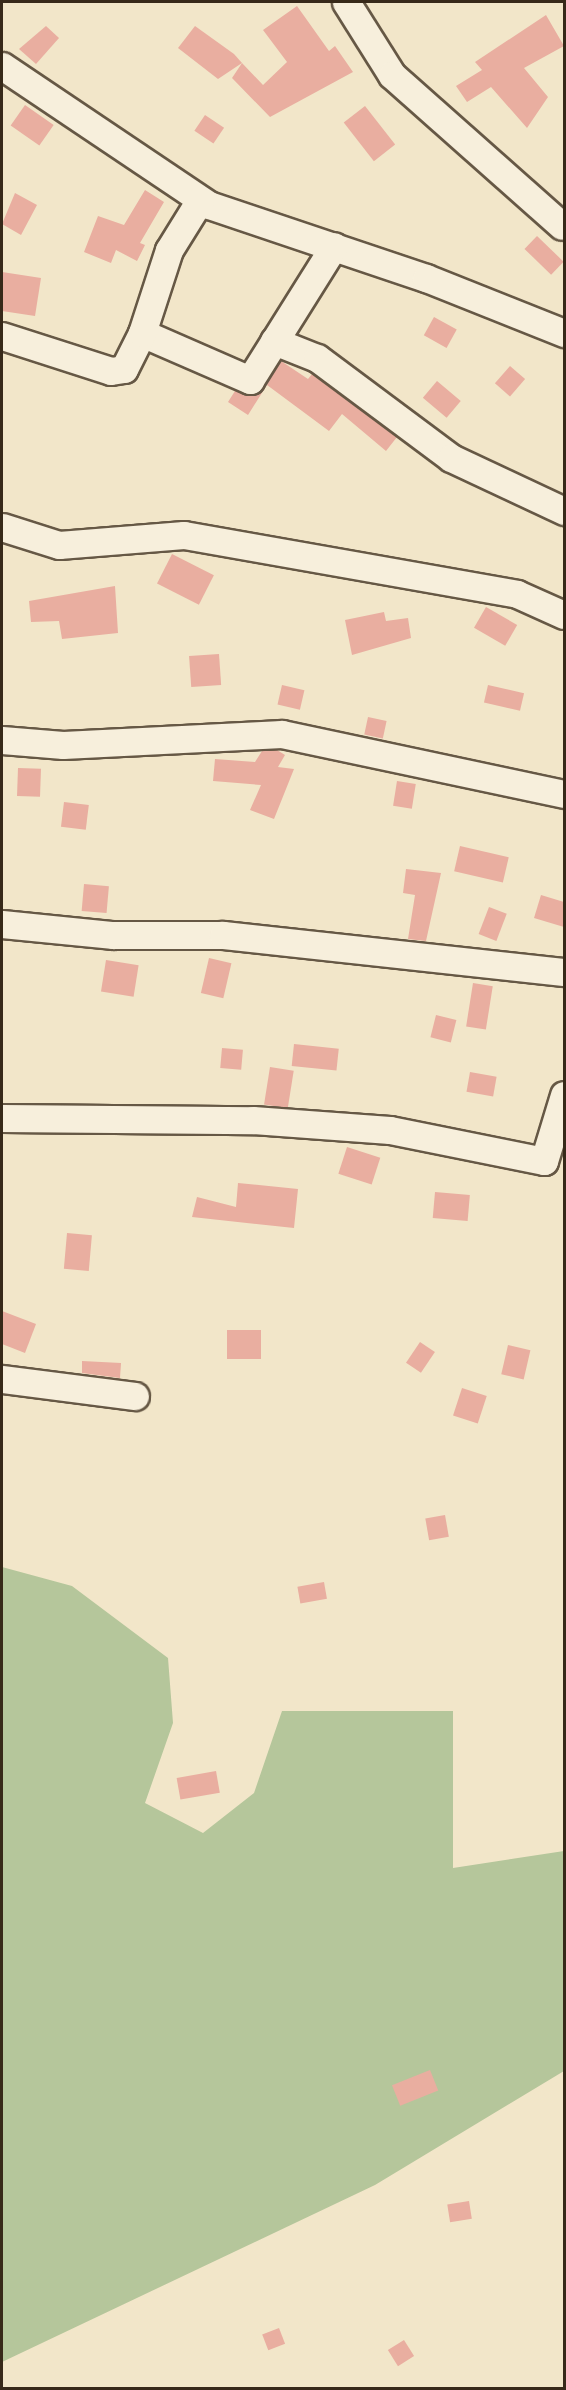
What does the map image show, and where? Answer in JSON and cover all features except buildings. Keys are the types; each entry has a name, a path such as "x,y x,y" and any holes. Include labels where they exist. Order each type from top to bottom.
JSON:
{"street":[{"path":"346,2 392,75 562,226"},
{"path":"2,66 200,200 334,246 564,333"},
{"path":"2,336 118,372 142,333 170,250 200,200"},
{"path":"142,333 250,380 334,246"},
{"path":"274,341 317,358 442,453 564,511"},
{"path":"2,527 59,545 184,535 517,594 564,615"},
{"path":"2,740 63,745 282,734 564,794"},
{"path":"2,924 113,935 223,935 564,972"},
{"path":"2,1118 253,1119 367,1128 518,1152 544,1161 564,1095"},
{"path":"2,1379 135,1396"}],"green space":[{"path":"2,1567 72,1586 168,1658 173,1723 145,1803 203,1833 254,1793 282,1711 453,1711 453,1868 564,1851 564,2071 375,2185 2,2362"}]}
